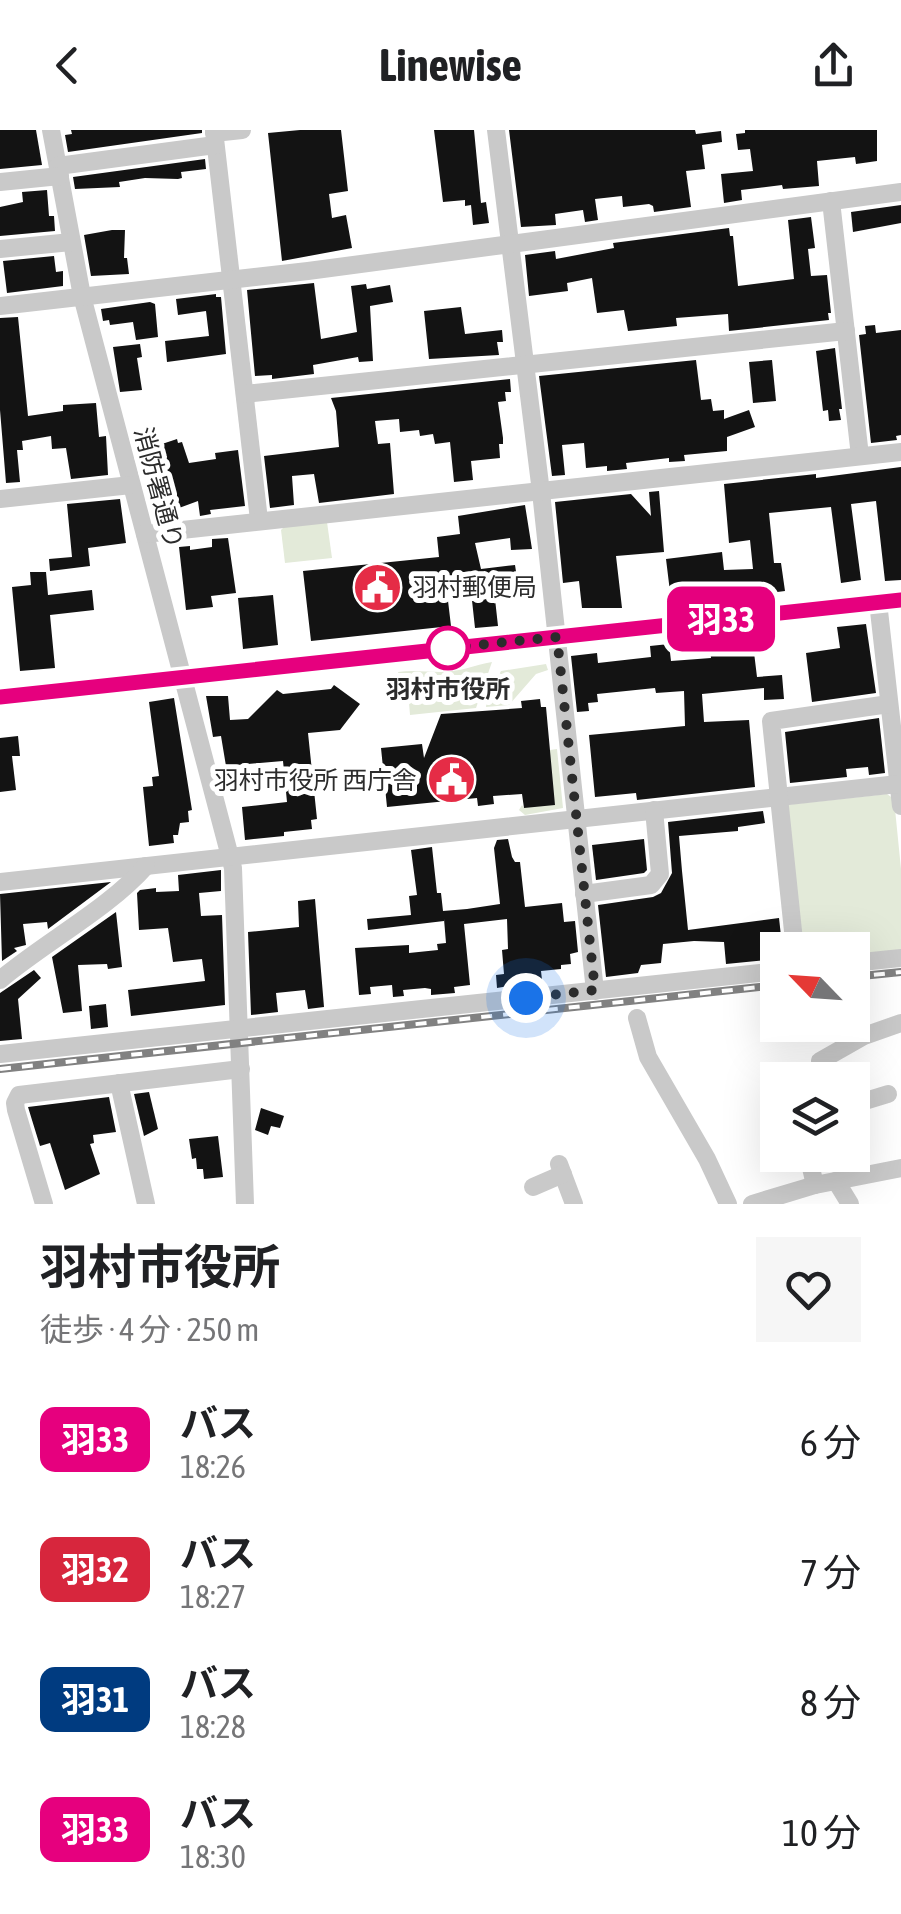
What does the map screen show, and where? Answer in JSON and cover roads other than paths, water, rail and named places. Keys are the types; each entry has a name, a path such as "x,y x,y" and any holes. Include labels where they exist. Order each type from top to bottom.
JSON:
{"street":[{"name":"消防署通り","path":"51,130 82,296 232,857 245,1204"},
{"path":"0,182 242,130"},
{"path":"496,130 541,492 595,990"},
{"path":"214,136 260,520"},
{"path":"0,306 100,297 901,192"},
{"path":"831,201 860,456"},
{"path":"0,249 72,242"},
{"path":"245,394 846,331"},
{"path":"145,534 901,452"},
{"path":"0,499 131,485"},
{"path":"0,697 901,600"},
{"path":"878,602 889,704 897,736 901,806"},
{"path":"792,932 771,721 889,704"},
{"path":"0,882 898,784"},
{"path":"584,894 652,885 660,874 654,810"},
{"path":"0,980 36,949 130,884 146,866"},
{"path":"870,961 901,958"},
{"path":"0,1054 760,973"},
{"path":"637,1018 648,1057 707,1159 728,1204"},
{"path":"821,1062 864,1036 901,1022"},
{"path":"44,1204 16,1110 15,1102 20,1095 241,1069"},
{"path":"119,1083 146,1204"},
{"path":"870,1100 888,1094"},
{"path":"752,1204 815,1184 901,1168"},
{"path":"534,1187 561,1169 574,1204"},
{"path":"812,1172 815,1184"},
{"path":"836,1180 850,1204"}],"railway":[{"path":"870,975 901,972"},
{"path":"0,1069 760,987"}],"place":[{"name":"羽村郵便局","path":"377,587"},
{"name":"羽村市役所","path":"448,648"},
{"name":"羽村市役所 西庁舎","path":"452,780"}]}
